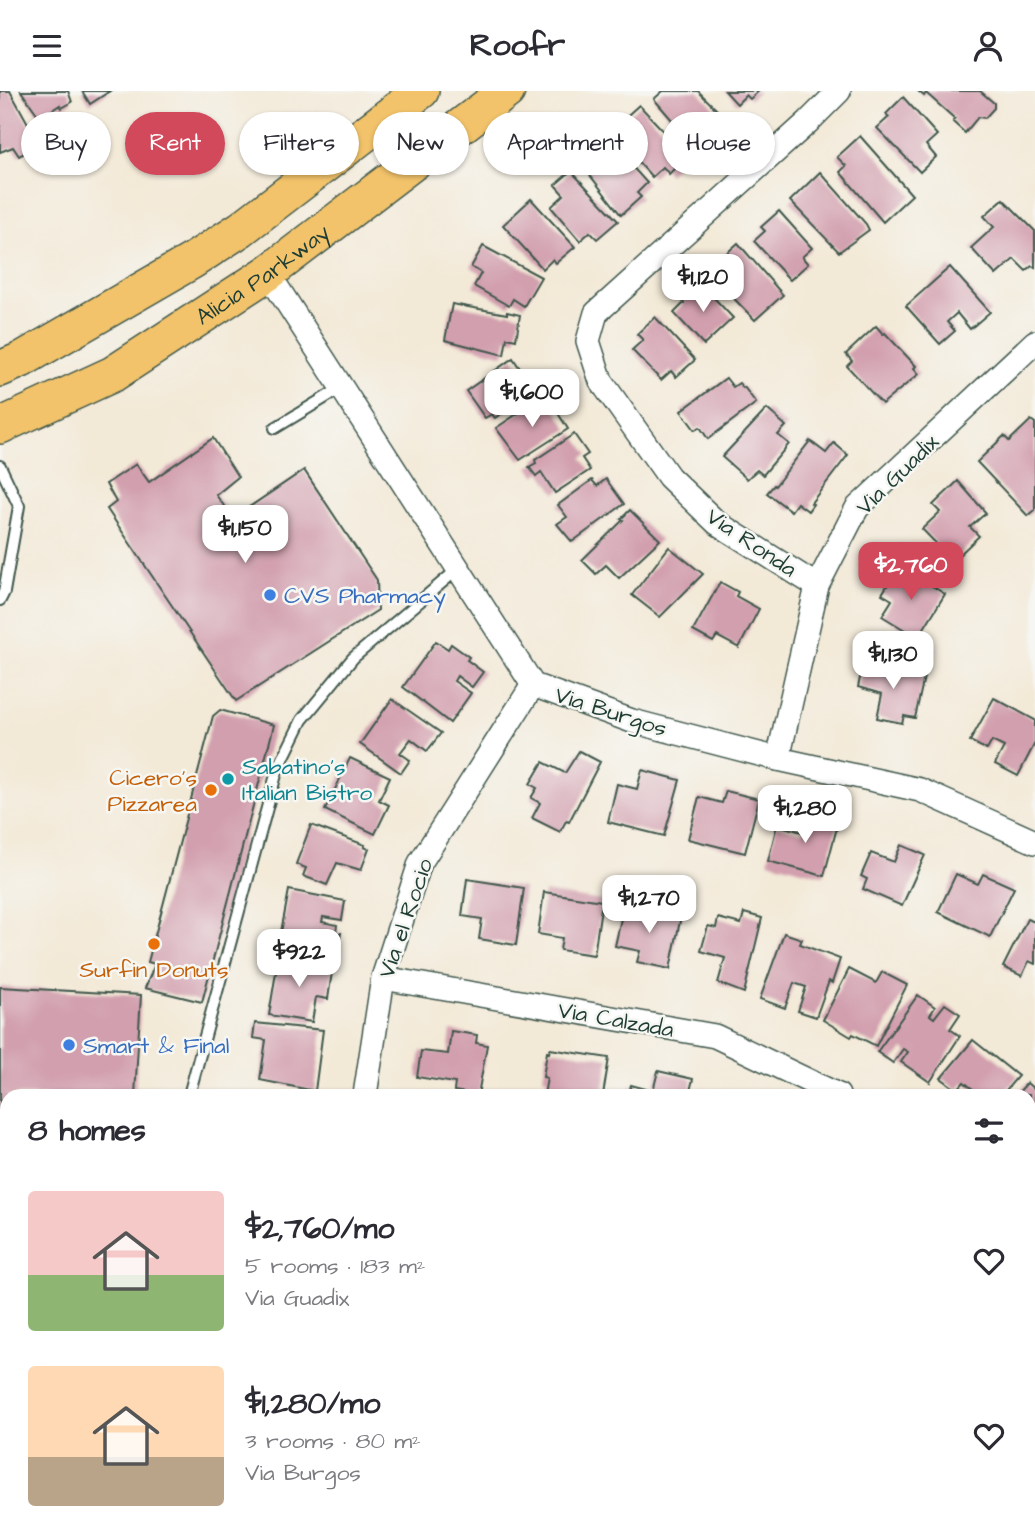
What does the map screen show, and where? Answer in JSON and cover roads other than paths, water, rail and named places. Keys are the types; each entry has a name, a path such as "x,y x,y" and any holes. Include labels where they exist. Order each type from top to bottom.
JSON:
{"main road":[{"name":"Alicia Parkway","path":"0,369 21,361 241,229 421,91"},
{"name":"Alicia Parkway","path":"0,426 113,374 268,274 507,91"},
{"path":"241,229 268,274"}],"street":[{"name":"Via Ronda","path":"817,586 717,523 669,477 601,381 588,341 596,313 808,123 839,91"},
{"name":"Via Burgos","path":"268,274 533,685 632,721 778,759 920,790 1035,842"},
{"name":"Via Guadix","path":"778,759 817,586 857,508 1035,342"},
{"name":"Via el Rocio","path":"366,1089 383,978 420,863 533,685"},
{"name":"Via Calzada","path":"383,978 715,1036 825,1089"}],"lane":[{"path":"275,428 341,388"},
{"path":"0,466 19,506 4,592 0,600"},
{"path":"191,1089 277,771 302,720 353,658 458,569"}],"place":[{"name":"CVS Pharmacy","path":"270,595"},
{"name":"Sabatino's Italian Bistro","path":"228,779"},
{"name":"Cicero's Pizzarea","path":"211,790"},
{"name":"Surfin Donuts","path":"154,944"},
{"name":"Smart & Final","path":"69,1045"}]}
